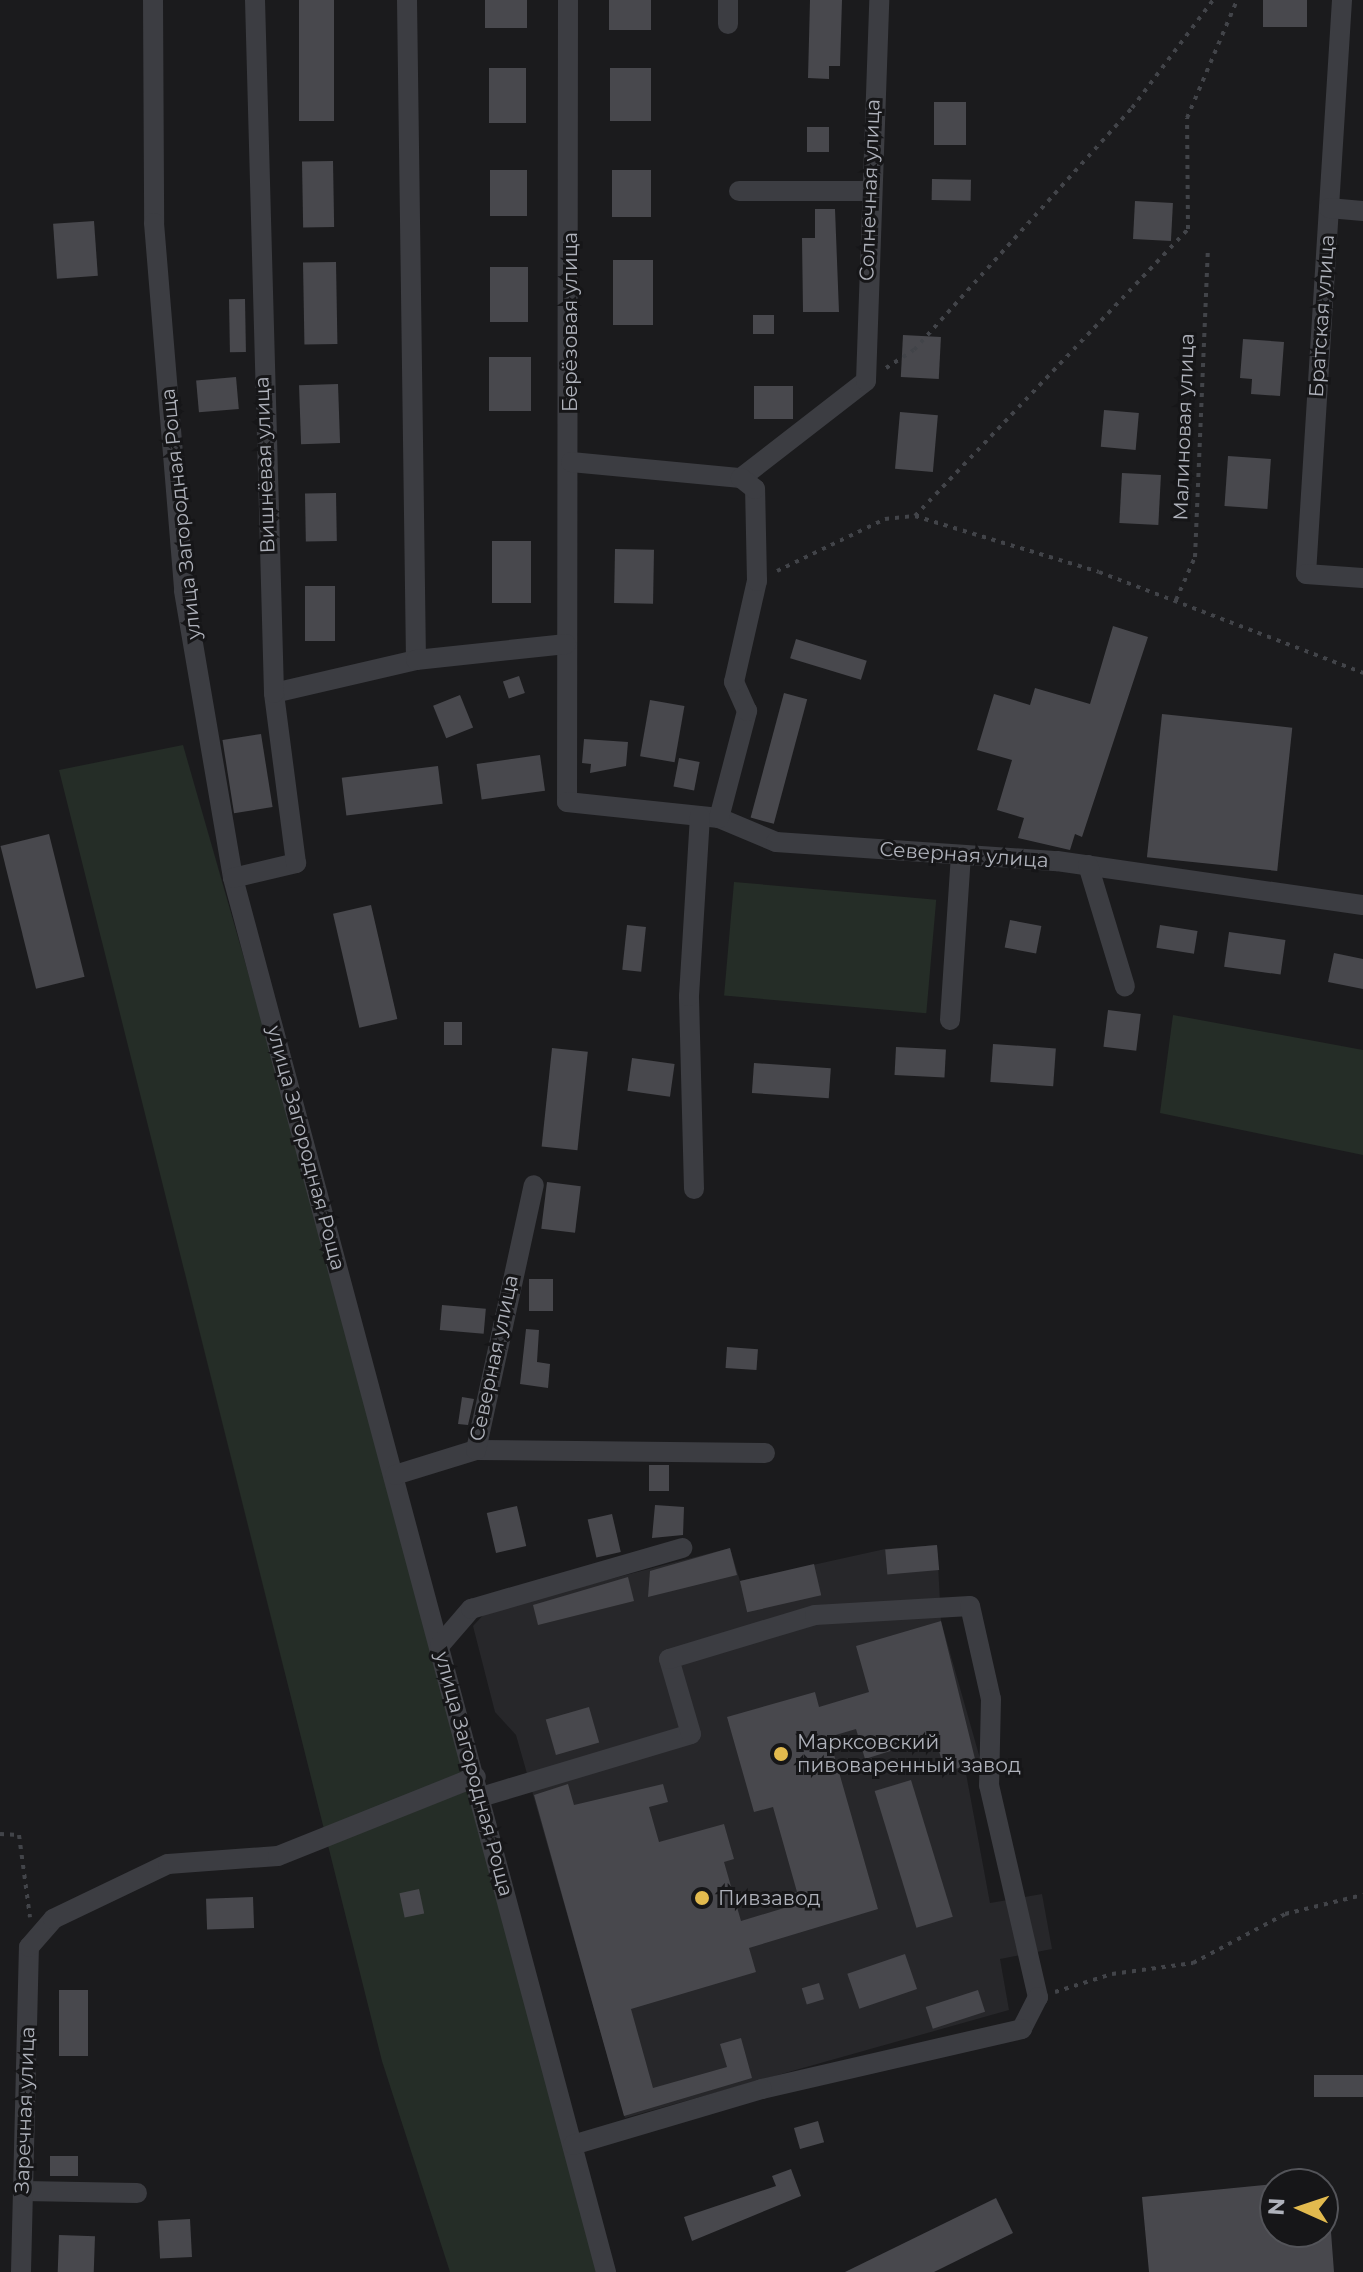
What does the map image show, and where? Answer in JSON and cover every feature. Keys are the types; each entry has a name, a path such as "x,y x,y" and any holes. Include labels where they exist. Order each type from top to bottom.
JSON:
{"street":[{"name":"улица Загородная Роща","path":"153,0 154,223 184,591 233,878 606,2272"},
{"name":"Вишнёвая улица","path":"233,878 296,863 274,693 255,0"},
{"path":"407,0 416,660"},
{"name":"Берёзовая улица","path":"567,802 566,644 571,462 568,0"},
{"path":"728,0 728,24"},
{"name":"Солнечная улица","path":"866,381 868,191 879,0"},
{"name":"Братская улица","path":"1342,0 1306,574 1363,578"},
{"path":"739,191 868,191"},
{"path":"1329,208 1363,211"},
{"path":"741,478 866,381"},
{"path":"571,462 741,478 755,489 757,581 734,682 747,711 710,817 689,996 694,1189"},
{"path":"274,693 416,660 566,644"},
{"name":"Северная улица","path":"567,802 710,817 776,842 1088,865 1363,905"},
{"path":"950,1020 961,855"},
{"path":"1088,865 1125,987"},
{"name":"Северная улица","path":"395,1475 476,1450 534,1185"},
{"path":"476,1450 765,1453"},
{"path":"440,1645 471,1609 682,1548"},
{"path":"29,1947 53,1919 168,1864 278,1856 478,1787 691,1734 669,1659 815,1615 970,1606 991,1699 989,1785 1038,1997 1022,2029 762,2089 573,2145"},
{"name":"Заречная улица","path":"21,2272 29,1947"},
{"path":"23,2191 137,2193"}],"path":[{"path":"866,381 914,350 1132,108 1213,0"},
{"path":"915,516 1188,229 1187,118 1237,0"},
{"name":"Малиновая улица","path":"1176,600 1195,557 1208,250"},
{"path":"757,581 885,519 915,516 1176,600 1363,673"},
{"path":"0,1834 19,1835 30,1895 29,1947"},
{"path":"1038,1997 1112,1974 1193,1963 1285,1914 1363,1895"}],"shaded area":[{"path":"183,745 433,1619 606,2272 450,2272 382,2061 59,770"},
{"path":"734,882 936,900 926,1013 724,996"},
{"path":"1173,1015 1363,1050 1363,1155 1160,1113"},
{"path":"937,1545 941,1621 981,1762 965,1768 990,1903 1042,1894 1052,1949 1000,1959 1009,2010 625,2118 516,1735 495,1712 473,1626 487,1611 730,1548 740,1581 885,1549"}],"building":[{"path":"299,0 334,0 334,121 299,121"},
{"path":"485,0 527,0 527,28 485,28"},
{"path":"609,0 651,0 651,30 609,30"},
{"path":"810,0 842,0 840,66 829,66 829,79 808,78"},
{"path":"1263,0 1307,0 1307,27 1263,27"},
{"path":"489,68 526,68 526,123 489,123"},
{"path":"610,68 651,68 651,121 610,121"},
{"path":"934,102 966,102 966,145 934,145"},
{"path":"807,127 829,127 829,152 807,152"},
{"path":"333,161 334,227 303,228 302,162"},
{"path":"490,170 527,170 527,216 490,216"},
{"path":"612,170 651,170 651,217 612,217"},
{"path":"932,179 971,180 971,201 932,200"},
{"path":"1135,201 1173,203 1171,241 1133,239"},
{"path":"815,209 835,209 839,312 803,312 802,238 815,238"},
{"path":"94,221 98,276 57,279 53,224"},
{"path":"613,260 653,260 653,325 613,325"},
{"path":"336,262 337,344 304,345 303,263"},
{"path":"490,267 528,267 528,322 490,322"},
{"path":"229,299 245,299 246,352 230,352"},
{"path":"753,315 774,315 774,334 753,334"},
{"path":"903,335 941,337 939,379 901,377"},
{"path":"1243,339 1284,342 1280,396 1251,394 1252,379 1240,378"},
{"path":"489,357 531,357 531,411 489,411"},
{"path":"236,377 239,409 199,412 196,380"},
{"path":"338,384 340,443 301,444 299,385"},
{"path":"754,386 793,386 793,419 754,419"},
{"path":"1104,410 1139,413 1136,450 1101,447"},
{"path":"900,412 938,415 933,472 895,469"},
{"path":"1228,456 1271,459 1267,509 1225,506"},
{"path":"1122,473 1161,475 1158,525 1119,523"},
{"path":"336,493 337,541 306,542 305,494"},
{"path":"492,541 531,541 531,603 492,603"},
{"path":"615,549 654,550 653,604 614,603"},
{"path":"305,586 335,586 335,641 305,641"},
{"path":"1113,626 1148,637 1082,837 1075,834 1070,850 1018,838 1024,818 997,810 1012,760 977,750 994,694 1030,705 1035,688 1090,704"},
{"path":"796,639 867,661 861,680 790,658"},
{"path":"519,676 525,693 509,699 503,682"},
{"path":"784,693 807,699 774,824 751,818"},
{"path":"460,695 473,727 446,738 433,706"},
{"path":"650,700 684,706 675,762 640,756"},
{"path":"1162,714 1292,728 1277,871 1147,857"},
{"path":"261,734 273,807 234,813 222,740"},
{"path":"584,739 628,742 626,766 590,773 591,764 582,763"},
{"path":"540,755 545,791 482,800 477,764"},
{"path":"679,758 700,762 694,790 673,786"},
{"path":"438,766 443,804 346,816 342,778"},
{"path":"49,834 85,977 36,989 0,846"},
{"path":"371,905 397,1019 359,1028 333,914"},
{"path":"1010,920 1041,926 1036,954 1005,947"},
{"path":"627,925 646,927 641,972 622,970"},
{"path":"1160,925 1198,931 1194,954 1156,948"},
{"path":"1229,932 1285,940 1281,975 1224,967"},
{"path":"1334,953 1363,959 1363,989 1328,982"},
{"path":"1108,1010 1141,1014 1136,1051 1103,1047"},
{"path":"444,1022 462,1022 462,1045 444,1045"},
{"path":"993,1044 1056,1048 1053,1086 990,1082"},
{"path":"896,1047 946,1050 944,1078 895,1075"},
{"path":"552,1048 588,1052 577,1150 542,1146"},
{"path":"632,1058 675,1064 670,1097 627,1091"},
{"path":"754,1063 831,1068 829,1098 752,1093"},
{"path":"547,1182 581,1186 575,1233 541,1229"},
{"path":"529,1279 553,1279 553,1311 529,1311"},
{"path":"442,1305 486,1309 484,1334 440,1330"},
{"path":"526,1329 539,1330 537,1362 550,1364 548,1388 520,1384"},
{"path":"727,1347 758,1349 756,1370 726,1368"},
{"path":"462,1397 474,1399 468,1425 458,1424"},
{"path":"649,1465 669,1465 669,1491 649,1491"},
{"path":"655,1505 684,1507 683,1535 652,1538"},
{"path":"517,1506 526,1546 496,1553 487,1513"},
{"path":"612,1514 621,1552 596,1558 588,1520"},
{"path":"937,1545 939,1570 887,1574 885,1550"},
{"path":"730,1548 737,1575 648,1597 650,1571"},
{"path":"814,1564 821,1595 747,1612 740,1581"},
{"path":"628,1577 634,1601 538,1625 533,1605"},
{"path":"941,1621 976,1763 945,1772 935,1737 865,1759 856,1729 829,1737 878,1909 749,1948 756,1972 631,2009 653,2088 727,2067 720,2044 741,2038 752,2078 624,2116 534,1795 568,1784 574,1805 663,1784 668,1802 649,1807 659,1842 724,1824 734,1859 724,1862 741,1921 784,1908 780,1897 797,1892 773,1807 754,1812 727,1717 815,1692 819,1707 869,1692 856,1646"},
{"path":"589,1707 599,1743 556,1755 546,1719"},
{"path":"911,1780 953,1917 916,1928 875,1791"},
{"path":"419,1889 424,1913 405,1918 399,1893"},
{"path":"253,1897 254,1928 207,1930 206,1899"},
{"path":"905,1954 917,1989 859,2009 847,1974"},
{"path":"819,1983 824,1999 807,2005 802,1988"},
{"path":"59,1990 88,1990 88,2056 59,2056"},
{"path":"978,1990 985,2012 933,2029 926,2007"},
{"path":"1314,2075 1363,2075 1363,2097 1314,2097"},
{"path":"818,2121 824,2142 800,2149 794,2128"},
{"path":"50,2156 78,2156 78,2176 50,2176"},
{"path":"791,2169 801,2196 692,2241 684,2217 776,2186 772,2176"},
{"path":"1259,2186 1259,2248 1332,2248 1334,2272 1149,2272 1142,2197"},
{"path":"996,2198 1013,2233 934,2272 845,2272"},
{"path":"190,2219 192,2257 160,2259 158,2221"},
{"path":"59,2235 95,2236 94,2272 58,2272"}],"place":[{"name":"Марксовский пивоваренный завод","path":"781,1754"},
{"name":"Пивзавод","path":"702,1898"}]}
